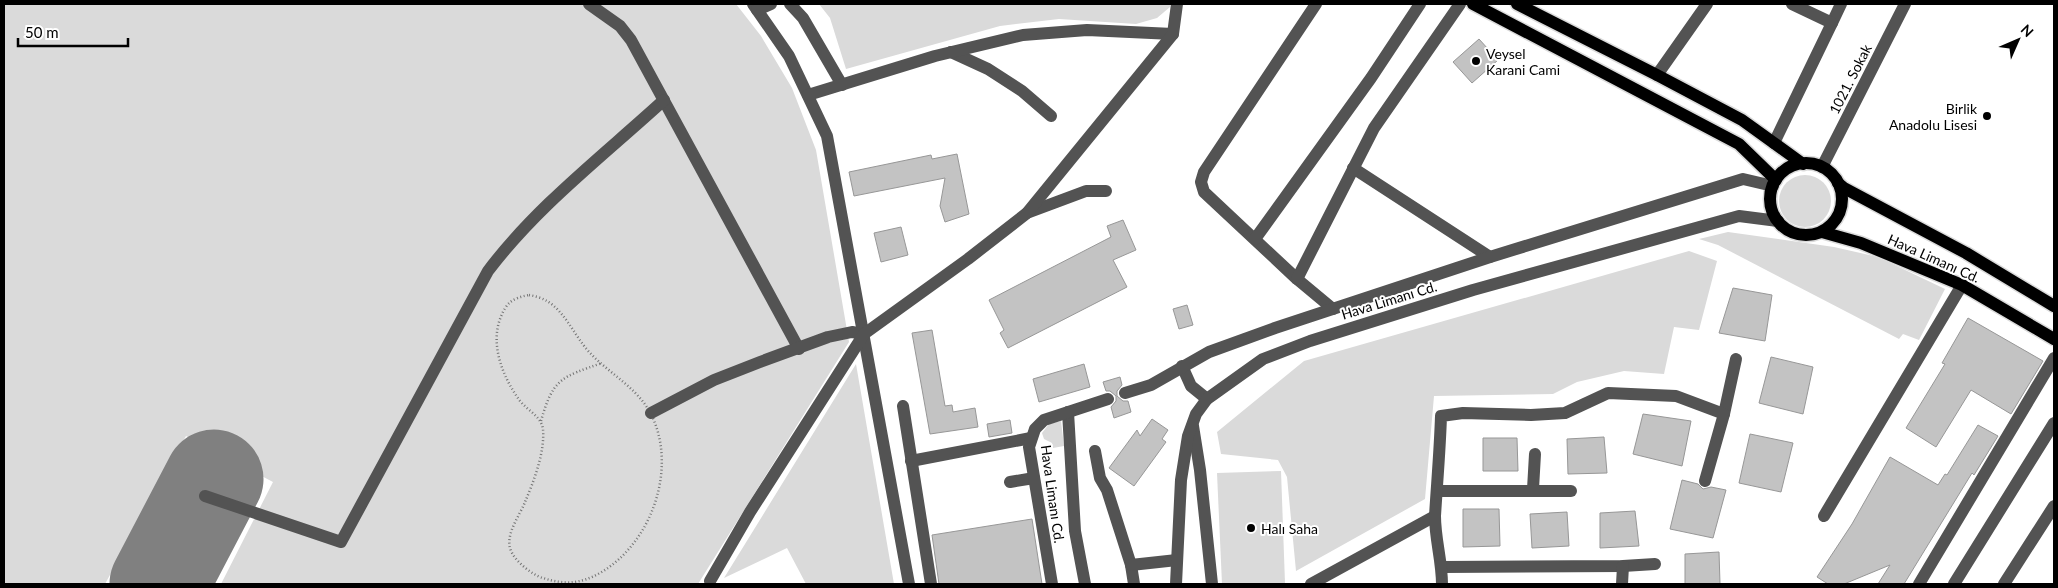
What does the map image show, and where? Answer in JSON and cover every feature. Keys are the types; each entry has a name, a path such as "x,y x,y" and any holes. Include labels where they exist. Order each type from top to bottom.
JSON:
{"main road":[{"path":"1473,4 1740,144 1774,183"},
{"path":"1517,4 1742,120 1803,164 1822,167 1831,174 1838,183 1842,194 1840,211 1831,225 1822,232 1810,235 1798,234 1786,229 1778,221 1772,210 1770,198 1774,183 1788,169 1803,164"},
{"name":"Hava Limanı Cd.","path":"1838,183 1844,188 1966,253 2054,305"},
{"name":"Hava Limanı Cd.","path":"1822,232 1861,243 1962,285 2054,339"}],"street":[{"path":"589,4 620,26 631,40 799,349"},
{"path":"771,4 755,7 789,56 826,136 909,584"},
{"path":"790,4 803,18 842,85"},
{"path":"710,581 750,512 864,334 968,259 1026,213 1173,34 1178,4"},
{"path":"1316,4 1204,172 1201,182 1204,192 1297,279 1333,309"},
{"path":"1255,238 1366,85 1420,4"},
{"path":"1297,279 1374,128 1460,4"},
{"path":"1657,75 1707,4"},
{"path":"1792,4 1832,23"},
{"path":"1774,144 1841,4"},
{"name":"1021. Sokak","path":"1822,167 1904,4"},
{"path":"808,95 951,52 1023,35 1087,30 1173,34"},
{"path":"951,52 988,69 1022,91 1051,116"},
{"path":"205,496 341,542 488,271 504,249 532,219 664,100"},
{"path":"1353,168 1490,257"},
{"name":"Hava Limanı Cd.","path":"1125,393 1150,385 1208,352 1490,257 1743,179 1774,183"},
{"path":"1026,213 1086,191 1106,191"},
{"name":"Hava Limanı Cd.","path":"1176,584 1181,480 1188,436 1196,414 1207,398 1263,359 1310,341 1473,290 1739,216 1778,221"},
{"path":"1824,516 1962,285"},
{"path":"651,414 714,380 828,337 852,332 864,334"},
{"path":"1705,480 1724,414 1736,358"},
{"path":"1919,584 2054,358"},
{"path":"1182,366 1191,386 1207,398"},
{"path":"1442,584 1442,567 1436,545 1441,416 1463,413 1531,415 1565,413 1608,393 1676,396 1724,414"},
{"name":"Hava Limanı Cd.","path":"1052,584 1029,447 1031,438 1035,429 1044,420 1108,399"},
{"path":"903,406 931,584"},
{"path":"1068,412 1075,531 1085,584"},
{"path":"1954,584 2054,423"},
{"path":"1193,424 1200,470 1212,584"},
{"path":"911,461 1031,438"},
{"path":"1095,451 1100,478 1107,490 1131,565 1134,584"},
{"path":"1533,489 1535,454"},
{"path":"1010,482 1034,478"},
{"path":"1438,491 1533,489 1571,491"},
{"path":"2004,584 2054,506"},
{"path":"1311,584 1436,516"},
{"path":"1131,565 1177,560"},
{"path":"1442,567 1623,566 1655,564"},
{"path":"1622,584 1623,566"}],"path":[{"path":"541,420 521,402 504,376 498,352 498,324 504,309 515,298 529,295 547,300 560,312 592,356 602,363 637,395 651,414 659,436 663,458 657,497 641,532 625,554 602,572 582,581 560,584 537,577 520,564 510,548 512,532 538,468 543,432 541,420 547,400 554,387 562,379 602,363"}],"shaded area":[{"path":"4,4 736,4 761,36 792,88 816,150 849,342 698,584 221,584 273,482 186,436 105,584 4,584"},
{"path":"819,4 1170,4 1170,7 1157,18 1136,24 1059,19 1000,26 846,69 830,18"},
{"path":"1800,175 1810,175 1824,182 1831,196 1831,206 1824,220 1810,227 1800,227 1790,223 1783,216 1779,206 1779,196 1783,186 1790,179"},
{"path":"1728,232 1834,247 1878,257 1945,289 1919,340 1903,334 1899,339 1718,245 1699,239"},
{"path":"1689,251 1717,261 1699,330 1674,327 1664,374 1624,371 1577,382 1553,394 1434,396 1425,499 1296,571 1287,477 1278,460 1221,454 1217,432 1304,361"},
{"path":"856,364 894,584 806,584 787,548 724,578"},
{"path":"1061,421 1064,446 1053,448 1052,443 1044,439 1042,433 1049,424"},
{"name":"Halı Saha","path":"1281,471 1285,583 1222,584 1217,473"}],"building":[{"name":"Veysel Karani Cami","path":"1479,39 1498,60 1472,83 1453,62"},
{"path":"957,154 969,214 945,222 940,206 945,178 854,196 849,172 931,155 932,159"},
{"path":"1123,220 1136,250 1113,260 1127,287 1008,348 1000,333 1004,330 989,300 1111,237 1107,226"},
{"path":"901,227 908,255 881,262 874,233"},
{"path":"1733,288 1772,295 1765,341 1719,333"},
{"path":"1187,305 1193,325 1179,329 1173,309"},
{"path":"1968,318 2043,361 2011,414 1971,390 1936,447 1906,428 1945,364 1942,363"},
{"path":"932,330 945,406 952,405 953,412 975,408 978,427 930,434 912,333"},
{"path":"1771,357 1813,367 1803,414 1759,403"},
{"path":"1084,364 1090,387 1039,402 1033,379"},
{"path":"1120,377 1122,385 1117,391 1117,396 1123,401 1128,401 1131,412 1114,418 1111,407 1116,401 1116,396 1110,391 1106,391 1103,382"},
{"path":"1643,414 1691,421 1682,466 1633,454"},
{"path":"1152,419 1168,430 1162,439 1166,442 1134,486 1109,468 1137,430 1140,436"},
{"path":"1010,420 1012,433 989,437 987,424"},
{"path":"1978,425 1998,436 1974,475 1972,473 1904,584 1878,584 1890,565 1844,584 1828,584 1817,577 1852,524 1890,457 1938,485 1945,474 1947,475"},
{"path":"1750,434 1793,443 1781,492 1739,483"},
{"path":"1604,437 1607,473 1568,474 1567,439"},
{"path":"1483,438 1517,438 1518,471 1483,471"},
{"path":"1682,480 1698,484 1703,489 1711,487 1726,490 1713,538 1670,529"},
{"path":"1463,509 1499,509 1500,546 1463,547"},
{"path":"1635,511 1639,546 1600,548 1600,513"},
{"path":"1567,512 1569,546 1532,548 1530,514"},
{"path":"1032,519 1042,584 939,584 932,535"},
{"path":"1719,552 1720,584 1685,584 1685,554"}],"runway":[{"path":"159,584 214,479"}],"place":[{"name":"Veysel Karani Cami","path":"1476,61"},
{"name":"Birlik Anadolu Lisesi","path":"1987,116"},
{"name":"Halı Saha","path":"1251,528"}]}
